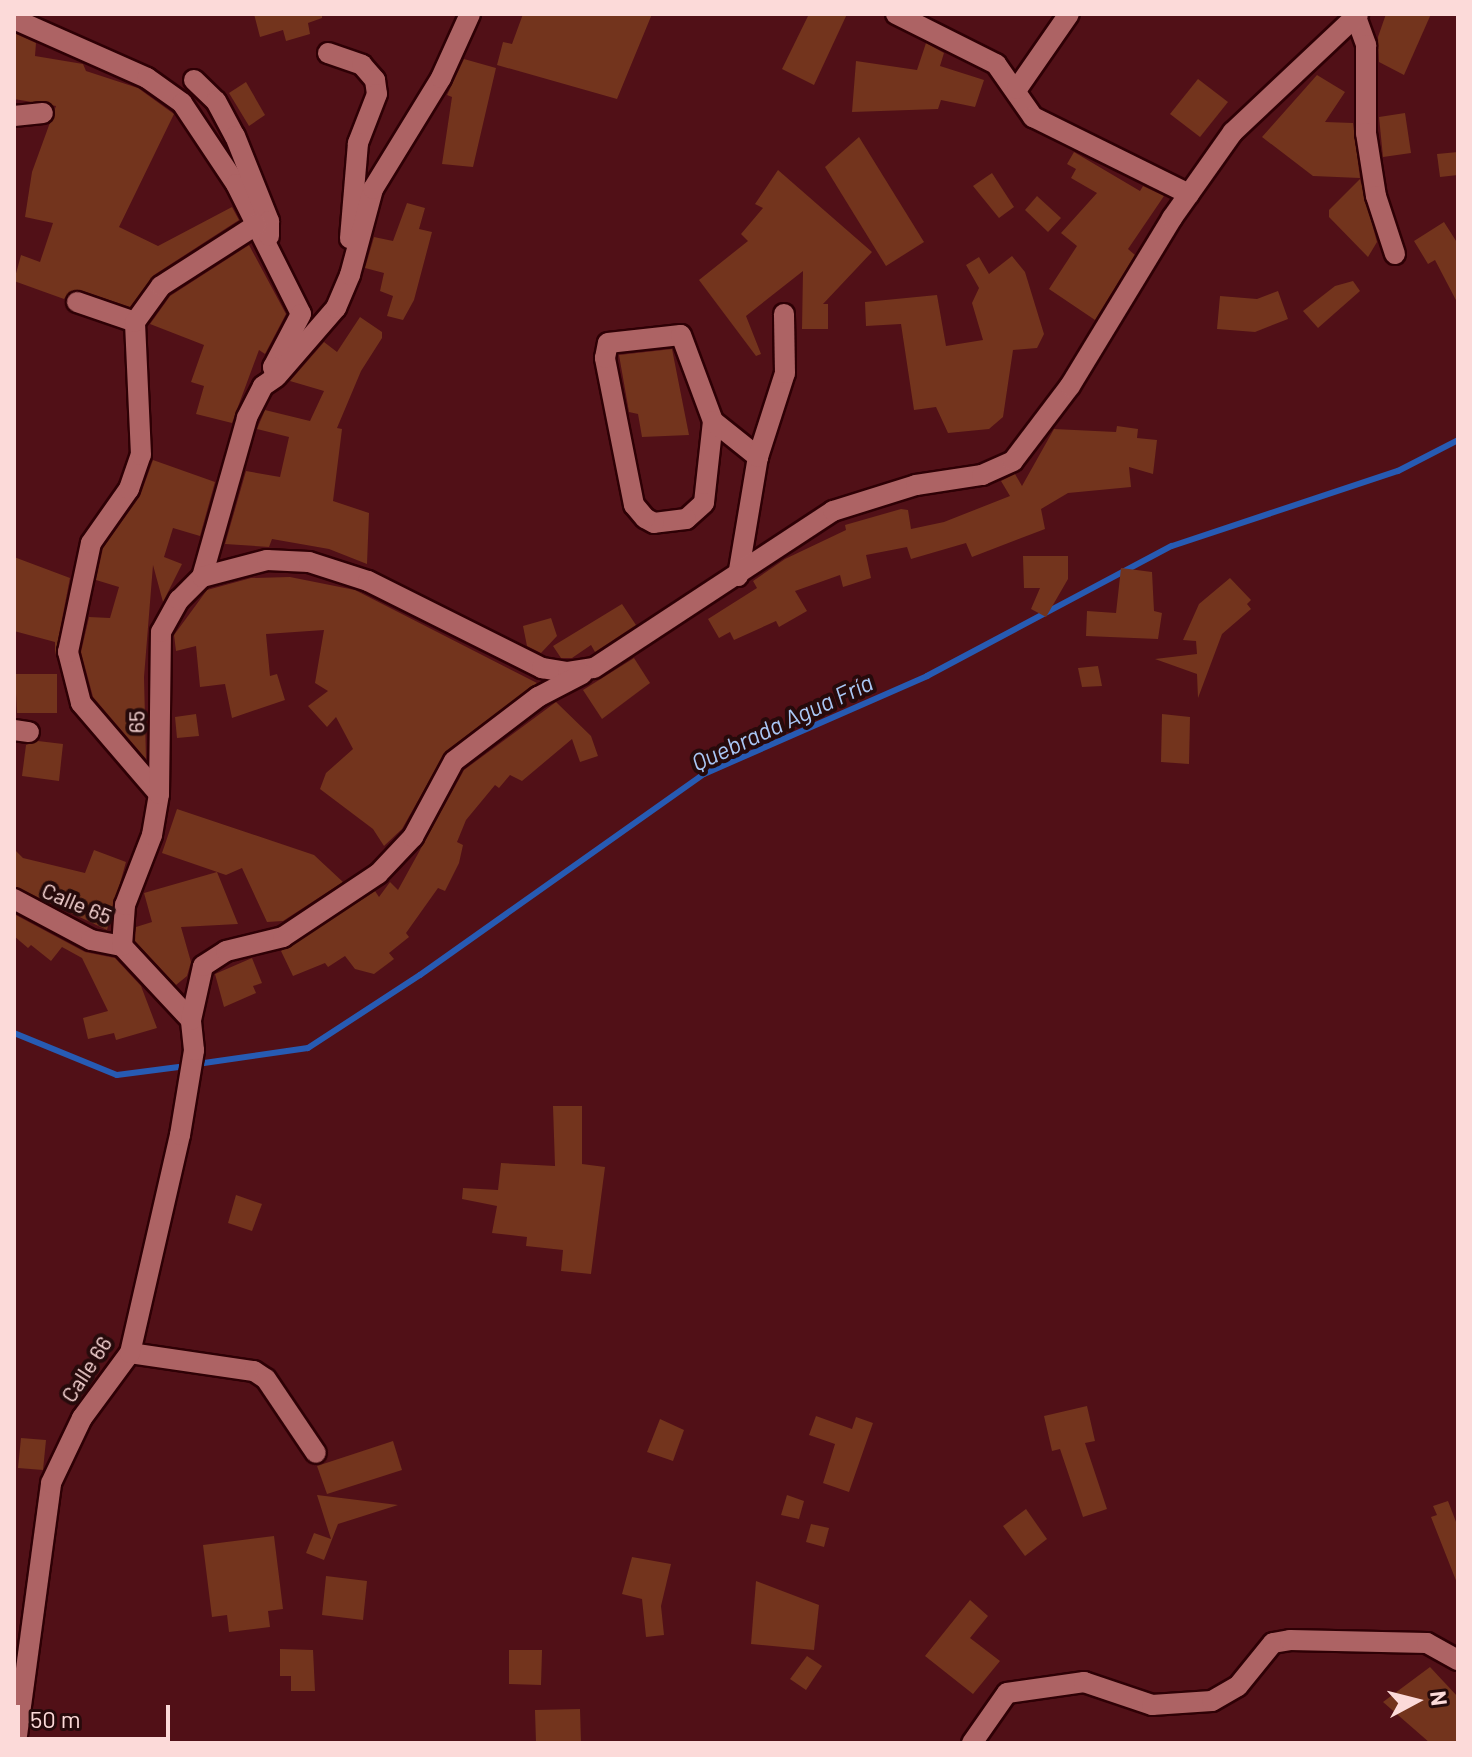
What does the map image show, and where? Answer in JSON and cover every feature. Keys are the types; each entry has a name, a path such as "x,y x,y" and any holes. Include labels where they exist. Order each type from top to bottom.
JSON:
{"street":[{"path":"202,577 247,418 263,386 276,377 336,308 373,189 441,78 470,14"},
{"path":"896,14 996,64 1017,89 1033,117 1189,194"},
{"path":"1017,89 1069,14"},
{"path":"1357,15 1366,45 1366,133 1376,196 1395,254"},
{"name":"Calle 66","path":"16,1743 51,1483 82,1418 130,1353 180,1135 194,1050 191,1020 203,966 226,951 283,937 378,874 426,817 454,761 538,697 594,668 833,511 916,485 982,475 1013,461 1070,386 1189,194 1261,100 1339,37 1357,15"},
{"path":"14,19 147,78 182,103 207,134 301,314"},
{"path":"328,53 362,65 375,80 377,94 358,143 347,226 353,255"},
{"path":"194,80 216,101 235,136 301,314 273,367 276,377"},
{"path":"14,116 43,113"},
{"path":"159,794 81,703 68,652 91,543 129,489 141,455 135,322 161,286 256,225"},
{"path":"77,302 135,322"},
{"path":"738,576 758,457 773,423 785,373 784,314"},
{"path":"713,421 704,503 686,519 654,523 645,518 634,505 605,358 608,343 681,335 713,421 758,457"},
{"path":"202,577 267,560 309,562 368,581 542,668 568,672 594,668"},
{"name":"65","path":"122,946 125,905 152,835 159,794 161,632 179,600 202,577"},
{"name":"Calle 65","path":"14,899 91,940 122,946"},
{"path":"122,946 191,1020"},
{"path":"130,1353 254,1371 266,1379 316,1453"},
{"path":"972,1743 1007,1693 1084,1682 1152,1705 1212,1701 1238,1686 1273,1643 1290,1640 1427,1643 1458,1660"}],"building":[{"path":"254,14 322,14 322,18 308,23 310,34 286,41 283,30 260,37"},
{"path":"523,14 652,14 617,99 497,65 503,42 512,44"},
{"path":"809,14 847,14 814,85 782,69"},
{"path":"1386,14 1431,14 1404,75 1379,62 1378,37"},
{"path":"14,33 36,43 35,56 83,64 86,71 138,88 174,114 119,227 158,246 232,207 239,220 154,275 130,307 80,290 69,292 64,299 14,281 21,255 40,262 53,223 25,217 32,172 56,106 14,99"},
{"path":"926,43 944,53 940,66 984,80 975,107 941,100 938,109 852,112 856,61 917,70"},
{"path":"464,59 496,68 473,167 442,164 452,97 447,95"},
{"path":"1317,75 1345,92 1325,122 1353,123 1360,178 1313,176 1262,137"},
{"path":"1198,79 1228,102 1200,137 1170,114"},
{"path":"246,82 265,115 249,126 229,93"},
{"path":"1405,113 1411,153 1383,157 1379,117"},
{"path":"859,137 924,242 886,266 825,167"},
{"path":"1074,152 1140,191 1143,186 1164,196 1128,249 1135,255 1095,320 1049,289 1077,246 1061,233 1097,193 1071,178 1076,169 1067,164"},
{"path":"1458,152 1458,175 1440,177 1437,154"},
{"path":"778,170 872,252 823,304 828,304 828,329 802,329 803,271 746,316 761,354 756,356 699,280 748,241 741,234 763,208 755,204"},
{"path":"992,173 1014,207 999,218 973,186"},
{"path":"1360,179 1377,242 1368,257 1329,217 1329,210"},
{"path":"1037,196 1061,218 1048,232 1025,210"},
{"path":"407,203 425,208 419,229 432,232 414,300 403,320 387,316 393,296 380,291 384,273 365,268 374,237 393,241"},
{"path":"1444,222 1458,244 1458,304 1435,260 1428,264 1414,241"},
{"path":"249,245 286,314 265,354 259,350 232,423 196,414 204,386 191,382 204,345 150,324 170,296"},
{"path":"1012,256 1025,272 1044,334 1037,348 1013,350 1003,417 989,429 948,433 936,407 914,410 901,324 866,326 865,302 937,295 946,346 983,340 972,303 979,288 966,265 979,257 989,274"},
{"path":"1353,281 1360,291 1318,328 1303,311 1335,286"},
{"path":"1278,291 1288,319 1255,332 1217,329 1220,296 1257,299"},
{"path":"360,317 382,332 382,338 361,371 337,428 342,429 333,501 369,513 367,564 329,549 272,539 269,547 225,544 246,471 280,477 289,437 257,429 265,410 310,421 324,391 290,381 324,342 337,352"},
{"path":"672,349 689,435 642,437 638,414 629,412 619,355"},
{"path":"1117,426 1138,429 1137,438 1157,440 1153,474 1129,467 1131,487 1068,493 1041,509 1045,529 972,557 966,543 911,559 907,547 866,555 871,578 843,587 840,575 795,591 807,611 779,627 776,621 734,640 730,632 719,638 708,619 757,588 753,581 785,559 846,530 845,525 901,509 908,510 911,529 944,522 1010,496 1001,481 1015,474 1022,486 1054,429 1116,432"},
{"path":"153,460 215,482 200,536 173,528 164,557 182,564 163,602 153,565 144,677 146,759 93,697 81,652 89,617 110,618 119,587 96,580 103,548 140,496"},
{"path":"1023,556 1068,556 1068,579 1046,617 1031,609 1040,588 1024,588"},
{"path":"14,557 70,578 55,655 55,642 14,631"},
{"path":"1121,568 1152,572 1154,611 1162,613 1158,639 1086,636 1087,611 1116,613"},
{"path":"290,577 355,590 537,683 446,751 402,829 384,846 373,829 320,789 326,773 353,749 336,717 327,727 308,706 328,691 315,683 324,630 266,634 270,676 277,674 285,700 232,718 225,684 200,687 196,646 176,651 174,635 207,590 251,578"},
{"path":"1230,578 1251,600 1247,604 1251,609 1222,634 1198,698 1197,674 1155,659 1197,654 1196,641 1183,640 1199,604"},
{"path":"622,604 636,625 595,652 591,645 572,658 561,658 553,646"},
{"path":"551,618 557,636 541,653 527,646 523,626"},
{"path":"634,658 650,683 602,719 583,690"},
{"path":"1098,666 1102,686 1082,687 1078,668"},
{"path":"15,674 57,674 57,713 17,713"},
{"path":"556,702 591,736 598,756 580,762 572,739 522,781 510,775 499,788 495,785 466,820 457,842 463,845 459,863 445,891 438,888 406,933 409,937 389,953 394,959 374,974 355,969 345,956 328,967 325,963 293,976 281,951 375,891 379,897 390,882 398,890 464,770"},
{"path":"196,714 199,736 177,738 175,717"},
{"path":"1162,714 1190,717 1189,764 1161,762"},
{"path":"38,741 63,744 59,781 22,776 26,745"},
{"path":"177,809 314,855 343,882 283,921 267,922 242,868 226,875 162,853"},
{"path":"14,849 23,858 85,873 94,850 126,862 107,930 14,886"},
{"path":"217,872 238,924 181,927 191,962 187,976 176,985 135,941 136,927 152,922 144,893"},
{"path":"14,914 85,952 115,958 141,986 157,1028 116,1040 114,1033 88,1039 83,1018 108,1011 82,958 62,947 51,961 31,945 28,948 14,936"},
{"path":"252,958 262,983 253,986 256,993 224,1007 215,974"},
{"path":"553,1106 582,1106 582,1164 605,1167 591,1274 561,1271 563,1250 526,1246 527,1237 492,1233 497,1206 462,1199 463,1188 498,1190 501,1163 555,1166"},
{"path":"236,1195 262,1204 252,1231 228,1223"},
{"path":"1087,1406 1095,1441 1085,1443 1107,1509 1083,1517 1060,1449 1052,1451 1044,1416"},
{"path":"816,1416 852,1429 856,1417 873,1423 849,1492 823,1483 835,1444 809,1435"},
{"path":"660,1419 684,1430 673,1461 647,1452"},
{"path":"21,1438 46,1440 43,1470 18,1468"},
{"path":"393,1441 402,1470 327,1494 317,1466"},
{"path":"317,1495 398,1505 338,1524 324,1560 306,1553 314,1533 331,1539"},
{"path":"787,1495 804,1501 799,1519 781,1515"},
{"path":"1448,1501 1458,1527 1457,1583 1431,1517 1437,1515 1433,1506"},
{"path":"1026,1509 1047,1539 1025,1556 1003,1526"},
{"path":"811,1524 829,1528 824,1547 806,1542"},
{"path":"274,1536 283,1609 268,1611 270,1627 229,1632 227,1615 212,1617 203,1545"},
{"path":"632,1557 671,1564 661,1606 664,1635 646,1637 642,1599 622,1594"},
{"path":"326,1576 367,1581 363,1620 322,1615"},
{"path":"756,1581 819,1605 814,1650 751,1644"},
{"path":"970,1600 988,1616 970,1638 1000,1661 973,1694 925,1656"},
{"path":"280,1649 313,1650 315,1691 291,1691 291,1676 280,1676"},
{"path":"509,1650 542,1650 541,1685 509,1684"},
{"path":"807,1656 822,1666 806,1690 790,1679"},
{"path":"1430,1667 1458,1697 1458,1743 1430,1743 1383,1702"},
{"path":"580,1709 581,1743 536,1743 535,1710"}],"waterway":[{"name":"Quebrada Agua Fría","path":"197,1064 308,1048 420,975 704,774 927,676 1172,546 1398,471 1458,440"},
{"name":"Quebrada Agua Fría","path":"14,1033 117,1075 186,1066"}]}
